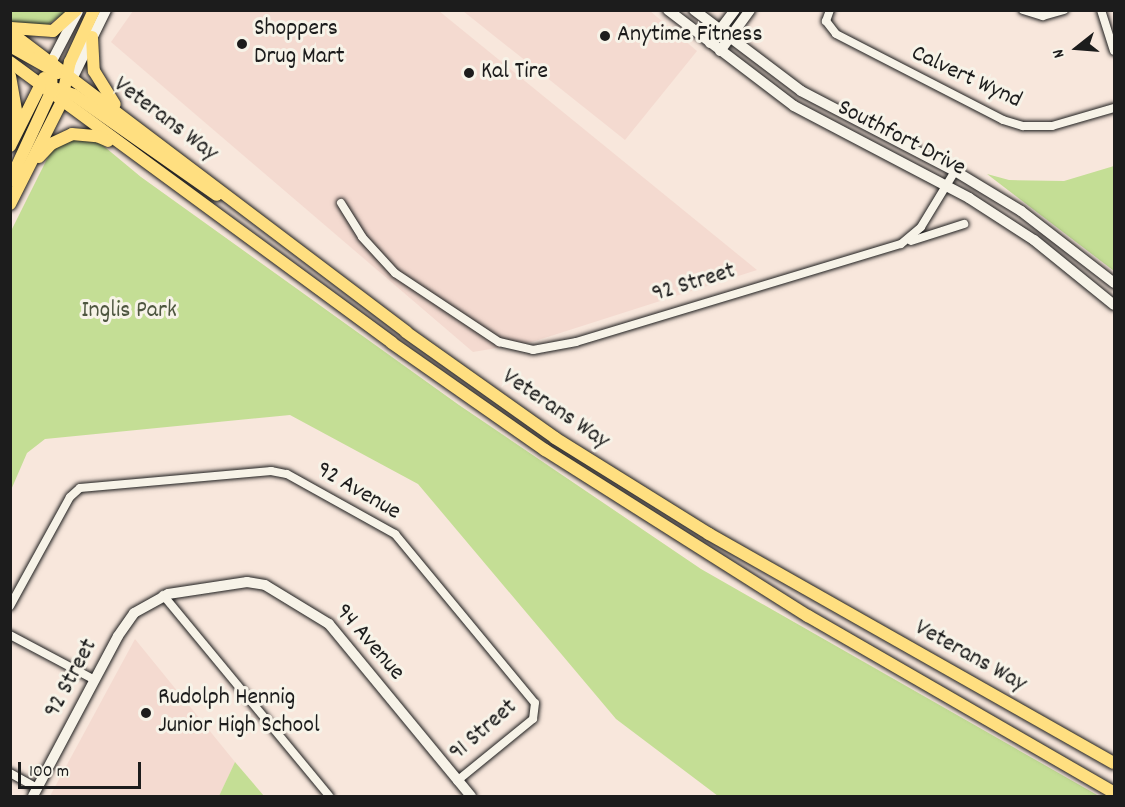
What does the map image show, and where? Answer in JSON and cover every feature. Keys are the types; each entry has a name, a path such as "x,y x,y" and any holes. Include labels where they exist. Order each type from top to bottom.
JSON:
{"main road":[{"path":"10,30 53,31 77,10"},
{"path":"10,204 23,177 56,91 51,67 77,10"},
{"path":"68,75 94,10"},
{"path":"10,146 68,75 106,10"},
{"name":"Southfort Drive","path":"668,10 802,111 947,186 1034,240 1114,305"},
{"name":"Southfort Drive","path":"694,10 823,105 955,171 1052,232 1114,283"},
{"path":"710,43 735,10"},
{"path":"720,51 750,10"},
{"name":"Veterans Way","path":"10,30 51,67 68,75 123,115 406,332 566,444 709,534 1114,763"},
{"path":"92,37 94,71 123,115"},
{"path":"10,46 51,67"},
{"name":"Veterans Way","path":"10,62 56,91 128,151 402,350 619,498 808,616 1114,793"},
{"path":"10,76 16,111 10,133"},
{"path":"10,182 56,91"},
{"path":"56,91 263,227 274,229"},
{"path":"23,177 51,144 72,134 97,136 128,151"},
{"name":"94 Avenue","path":"163,595 252,582 312,611 338,634 471,796"},
{"name":"92 Street","path":"35,792 130,619 163,595"}],"street":[{"name":"Calvert Wynd","path":"830,10 826,21 836,34 1003,120 1023,126 1052,126 1114,108"},
{"path":"1023,10 1043,16 1064,10"},
{"path":"1101,10 1114,51"},
{"name":"92 Street","path":"900,244 921,227 955,171"},
{"name":"92 Street","path":"341,203 362,237 395,273 499,342 533,350 576,342 964,224"},
{"name":"92 Avenue","path":"10,606 77,489 271,471 295,478 394,534 532,699 536,711"},
{"path":"163,595 329,796"},
{"path":"10,635 95,680"},
{"name":"91 Street","path":"458,781 530,722 536,711"},
{"path":"10,773 35,792"}],"shaded area":[{"path":"133,11 439,11 757,270 532,342 473,352 111,42"},
{"path":"463,11 650,11 697,51 625,140"},
{"name":"Rudolph Hennig Junior High School","path":"135,639 235,762 219,796 50,796"}],"green space":[{"path":"10,11 68,11 47,25 15,24 11,22"},
{"name":"Inglis Park","path":"86,138 100,143 141,177 459,405 701,569 1099,796 718,796 616,719 418,484 290,415 45,439 27,453 11,490 11,231 52,149 72,139"},
{"path":"1114,166 1114,271 987,174 1009,180 1064,181"},
{"path":"235,762 264,796 219,796"}],"place":[{"name":"Anytime Fitness","path":"605,36"},
{"name":"Shoppers Drug Mart","path":"242,44"},
{"name":"Kal Tire","path":"469,73"},
{"name":"Rudolph Hennig Junior High School","path":"146,713"}]}
